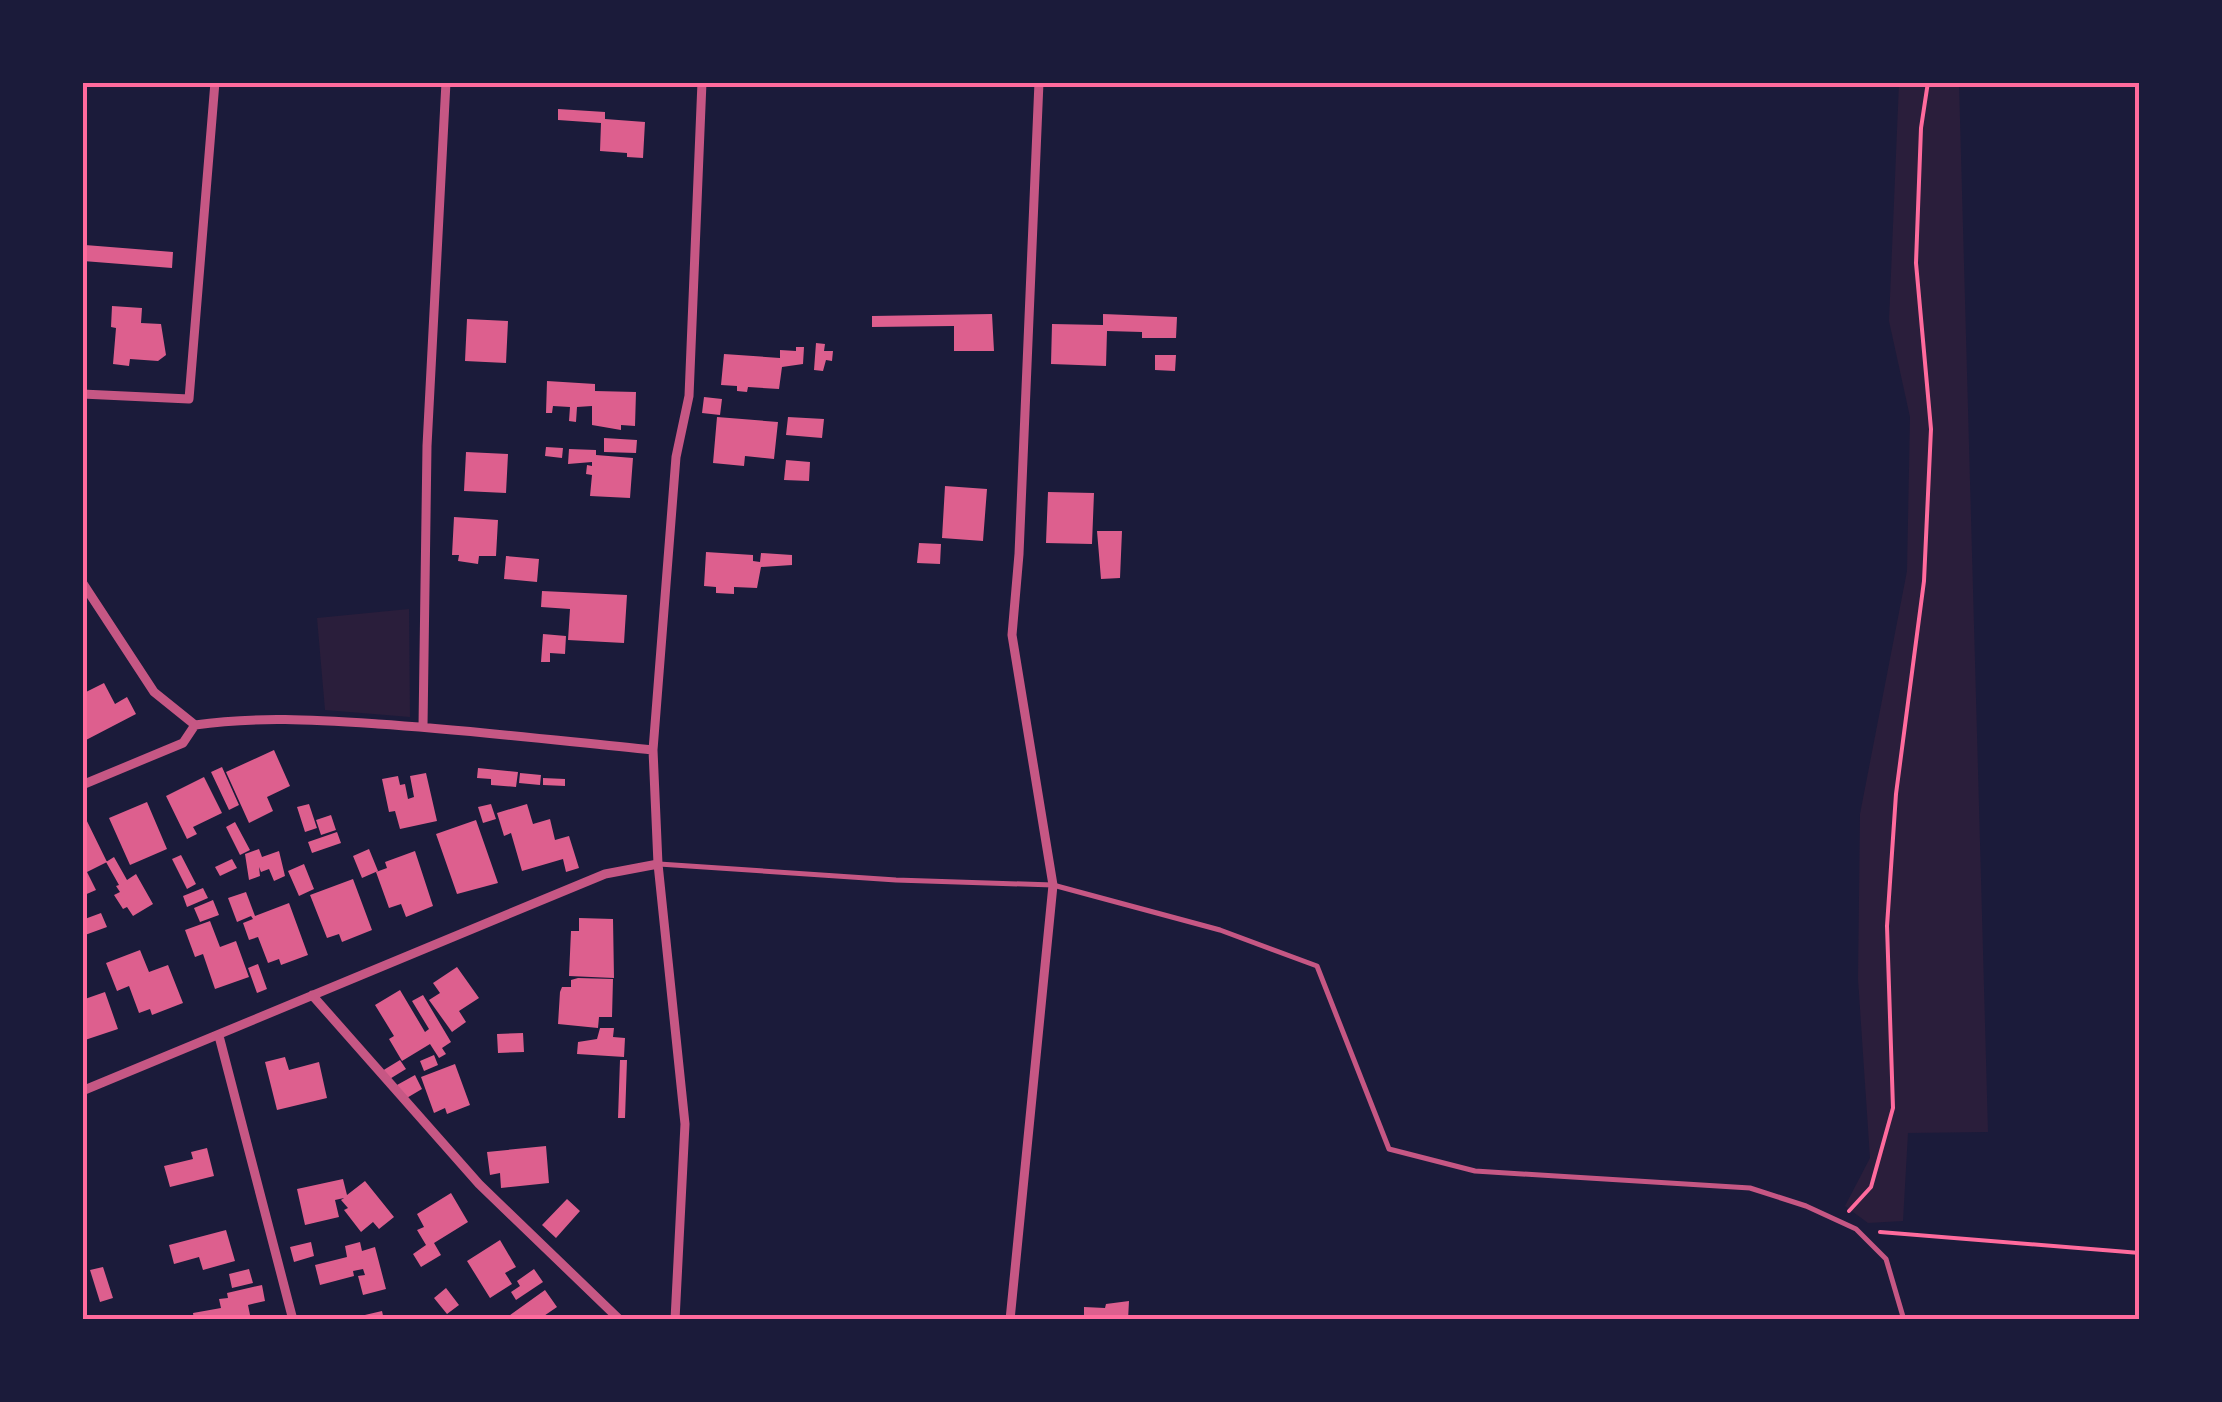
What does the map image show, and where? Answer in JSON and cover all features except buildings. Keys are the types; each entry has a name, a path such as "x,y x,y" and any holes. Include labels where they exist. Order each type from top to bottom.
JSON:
{"street":[{"path":"82,394 189,399 214,82"},
{"path":"423,727 427,446 446,82"},
{"path":"674,1320 685,1124 658,864 652,750 676,457 690,396 702,82"},
{"path":"1010,1320 1053,885 1012,635 1019,554 1039,82"},
{"path":"82,582 154,692 195,725"},
{"path":"82,785 183,742 195,725 235,719 284,718 423,727 652,750"},
{"path":"82,1091 605,874 658,864"},
{"path":"312,995 478,1184 620,1320"},
{"path":"219,1036 293,1320"}],"lane":[{"path":"658,864 896,880 1053,885 1220,930 1316,966 1389,1149 1475,1171 1750,1188 1806,1206 1856,1230 1886,1258 1904,1320"}],"path":[{"path":"1839,1222 1871,1187 1893,1108 1887,926 1896,794 1924,581 1930,429 1916,264 1921,128 1928,82"},
{"path":"1856,1230 2140,1253"}],"shaded area":[{"path":"1899,83 1959,83 1988,1132 1908,1133 1903,1221 1868,1223 1845,1206 1870,1158 1858,979 1860,814 1907,571 1910,417 1889,321"},
{"path":"409,609 410,717 325,710 317,618"}]}
